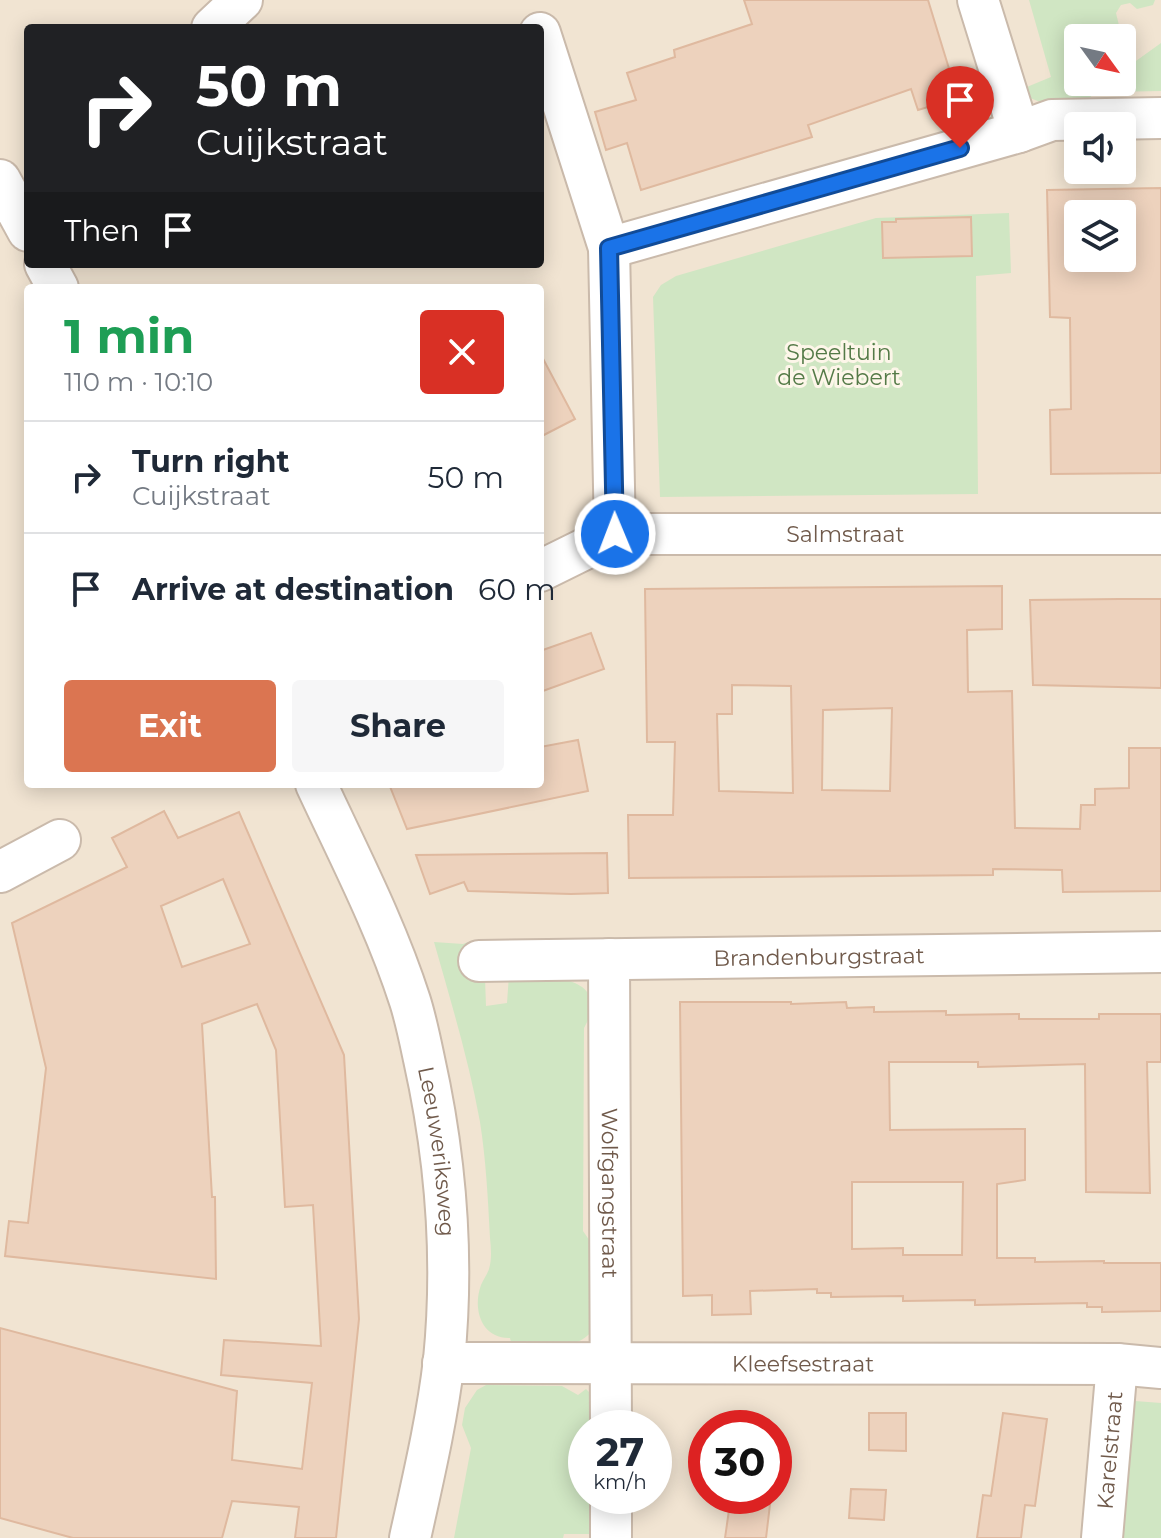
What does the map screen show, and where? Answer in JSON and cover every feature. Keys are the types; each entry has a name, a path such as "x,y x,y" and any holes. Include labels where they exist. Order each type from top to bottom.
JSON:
{"street":[{"path":"216,24 242,0"},
{"path":"530,0 537,24"},
{"path":"978,0 1019,132"},
{"path":"544,46 609,248 615,534"},
{"path":"609,248 1052,120 1161,118"},
{"path":"8,183 24,221"},
{"name":"Salmstraat","path":"544,569 615,534 1161,534"},
{"name":"Leeuweriksweg","path":"318,788 392,950 411,1003 442,1151 448,1235 447,1319 429,1453 410,1538"},
{"path":"0,872 60,840"},
{"name":"Brandenburgstraat","path":"479,961 1161,952"},
{"name":"Wolfgangstraat","path":"609,959 611,1410"},
{"name":"Kleefsestraat","path":"443,1363 1117,1364 1161,1368"},
{"name":"Karelstraat","path":"1102,1538 1117,1364"},
{"path":"611,1514 611,1538"}],"shaded area":[{"path":"0,0 1161,0 1161,1538 0,1538"}],"green space":[{"path":"1029,0 1155,0 1153,5 1137,9 1130,3 1121,5 1116,13 1119,24 1064,24 1064,96 1091,96 1082,104 1044,103 1023,94 1022,89 1051,77"},
{"path":"1161,43 1161,91 1136,91 1136,61"},
{"name":"Speeltuin de Wiebert","path":"1009,213 1011,273 976,276 978,494 660,497 653,297 661,285 676,276 876,218"},
{"path":"474,940 475,977 485,978 486,1006 507,1003 509,975 570,981 590,996 591,1010 584,1028 583,1231 596,1250 592,1331 576,1343 544,1347 512,1346 510,1338 492,1334 486,1328 479,1313 479,1294 491,1257 484,1151 471,1077 434,942 463,944"},
{"path":"486,1385 562,1386 578,1395 586,1389 594,1397 596,1410 568,1410 568,1514 598,1514 598,1534 564,1534 563,1538 454,1538 471,1448 462,1425 465,1408 477,1390"},
{"path":"1135,1401 1161,1403 1161,1538 1123,1538"}],"building":[{"path":"744,0 928,0 958,98 918,110 911,89 808,125 812,137 641,190 627,143 606,150 595,112 636,100 627,73 675,57 674,50 752,24"},
{"path":"1161,188 1161,473 1051,474 1050,410 1071,409 1070,318 1050,317 1047,190"},
{"path":"971,217 972,256 883,258 882,222"},
{"path":"544,361 575,419 544,435"},
{"path":"1002,586 1002,629 967,630 968,692 1012,691 1015,828 1080,829 1081,805 1095,805 1095,789 1129,788 1129,748 1161,748 1161,891 1063,892 1062,870 993,869 993,875 629,878 628,815 673,815 675,742 647,742 645,589","holes":["732,685 791,686 793,793 719,791 717,714 732,714","892,708 890,791 822,790 823,710"]},
{"path":"1161,599 1161,688 1033,685 1030,600"},
{"path":"591,633 604,669 544,691 544,650"},
{"path":"578,740 588,791 407,829 391,788 544,788 544,746"},
{"path":"164,811 178,838 239,812 344,1055 359,1319 336,1538 295,1538 299,1507 232,1501 222,1538 73,1538 0,1518 0,1328 237,1391 232,1460 302,1469 312,1383 221,1375 224,1340 321,1346 313,1205 285,1207 276,1050 257,1004 202,1024 212,1197 215,1197 216,1279 5,1256 9,1221 28,1223 46,1068 12,923 127,867 112,838","holes":["223,879 250,944 182,967 161,906"]},
{"path":"607,853 608,893 571,894 468,891 464,882 430,894 416,855"},
{"path":"680,1002 846,1002 847,1008 874,1007 874,1012 1019,1014 1019,1019 1099,1019 1099,1014 1161,1014 1161,1062 1147,1062 1150,1193 1086,1192 1085,1064 978,1067 978,1062 889,1062 890,1130 1025,1129 1025,1180 997,1184 997,1258 1035,1258 1035,1262 1161,1263 1161,1311 1102,1312 1102,1307 1087,1307 1087,1303 975,1305 975,1300 903,1301 903,1296 831,1297 831,1293 817,1293 817,1289 750,1291 751,1314 712,1315 712,1295 683,1296","holes":["852,1182 963,1182 962,1255 903,1255 903,1248 852,1249"]},
{"path":"869,1413 906,1413 906,1451 869,1450"},
{"path":"1003,1413 1047,1419 1035,1506 1025,1505 1021,1538 977,1538 983,1495 991,1496"},
{"path":"851,1489 886,1490 884,1520 849,1518"},
{"path":"728,1514 769,1514 766,1538 725,1538"}],"route":[{"path":"615,534 609,248 960,148"}]}
